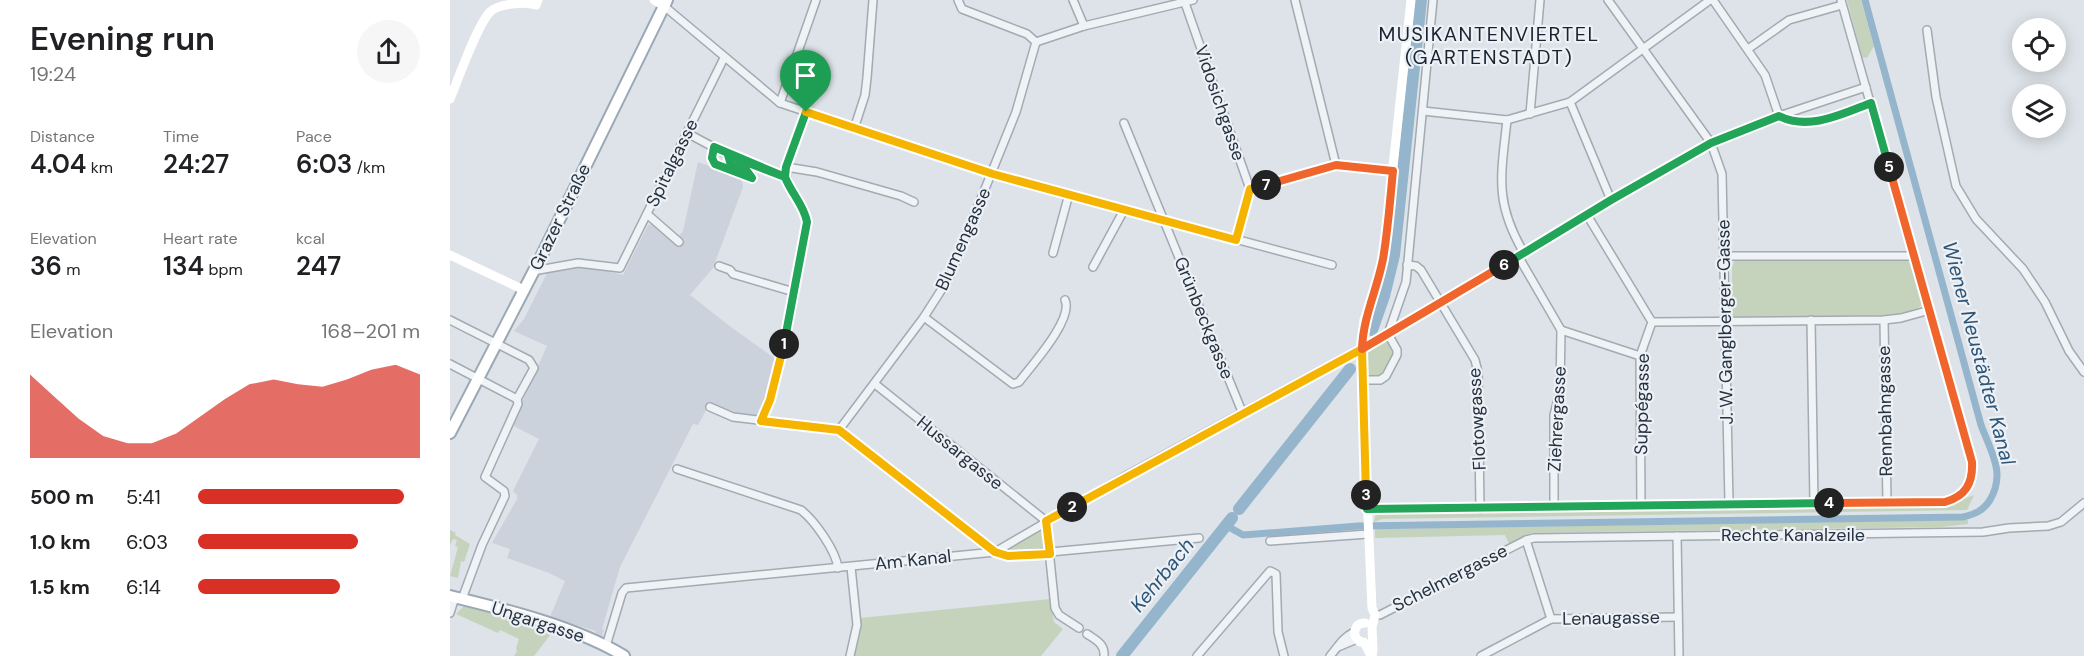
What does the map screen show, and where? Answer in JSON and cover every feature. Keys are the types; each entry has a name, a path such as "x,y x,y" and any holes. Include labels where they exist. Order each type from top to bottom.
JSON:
{"main road":[{"name":"Grazer Straße","path":"450,433 524,291 665,3"},
{"name":"Ungargasse","path":"456,597 536,620 606,646 624,656"}],"street":[{"path":"654,0 665,3 724,57 780,103 993,174 1332,265"},
{"path":"780,103 816,0"},
{"path":"854,129 864,94 873,0"},
{"path":"958,0 962,9 1027,34 1036,42 1084,26 1192,0"},
{"path":"1073,0 1084,26"},
{"path":"1295,0 1336,165"},
{"path":"1330,656 1341,640 1373,635 1369,625 1373,612 1367,512 1362,349 1364,320 1375,292 1383,259 1411,0"},
{"path":"1362,380 1380,380 1386,376 1397,355 1397,350 1388,334 1403,290 1407,265 1433,0"},
{"path":"1530,114 1540,0"},
{"name":"J. W. Ganglberger-Gasse","path":"1608,0 1711,143 1722,174 1729,503"},
{"path":"1423,111 1507,120 1570,102 1712,0 1765,75 1779,116 1791,122 1806,124 1871,103"},
{"name":"Vidosichgasse","path":"1184,1 1250,189"},
{"path":"450,99 482,24 490,12 522,2 537,2"},
{"path":"1367,512 1729,503 1945,502 1965,493 1973,475 1972,462 1842,3 1789,20 1748,49"},
{"path":"1927,30 1936,97 1956,186 1976,219 2023,269 2045,302 2069,351 2084,372"},
{"name":"Blumengasse","path":"839,430 924,317 950,278 1017,112 1036,42"},
{"name":"Spitalgasse","path":"533,271 578,263 620,268 724,57"},
{"path":"710,407 733,417 839,430 995,552 1046,521 1362,349 1711,143 1779,116 1866,87"},
{"path":"1570,102 1611,200"},
{"path":"761,421 770,400 782,355 807,222 805,213 789,189 785,177 786,167 806,112"},
{"path":"1507,120 1501,180 1503,206 1510,230 1521,254 1561,330 1640,356"},
{"name":"Grünbeckgasse","path":"1124,123 1243,414"},
{"path":"687,133 728,155 785,177"},
{"path":"714,147 712,158 715,164 752,178 746,170 731,165 728,155"},
{"path":"1236,240 1250,189 1336,165 1393,171"},
{"path":"786,167 817,172 901,196 914,202"},
{"path":"1053,253 1069,194"},
{"path":"1093,267 1124,210"},
{"path":"647,214 679,242"},
{"path":"1587,215 1652,322 1884,320 1930,310"},
{"path":"450,255 524,291"},
{"path":"1725,256 1915,256"},
{"name":"Flotowgasse","path":"1407,265 1416,266 1421,270 1475,360 1478,372 1480,508"},
{"path":"719,266 730,270 733,274 794,292"},
{"path":"924,317 1013,384 1019,382 1065,318 1068,306 1065,300"},
{"path":"450,320 530,360 534,368 517,399 518,404 485,477 504,492 505,496 450,613"},
{"path":"1810,320 1814,503"},
{"name":"Rennbahngasse","path":"1884,320 1887,503"},
{"name":"Suppégasse","path":"1641,506 1640,356 1652,322"},
{"name":"Ziehrergasse","path":"1554,507 1554,416 1560,391 1561,330"},
{"path":"450,364 517,399"},
{"name":"Hussargasse","path":"875,384 1046,521"},
{"path":"677,469 801,510 808,516 837,558 838,568"},
{"name":"Rechte Kanalzeile","path":"1526,540 1534,538 1983,532 2048,526 2061,522 2084,503"},
{"path":"1046,521 1055,608 1059,615 1076,626"},
{"path":"1270,542 1368,533"},
{"path":"1677,536 1679,656"},
{"name":"Am Kanal","path":"606,646 622,593 626,588 995,552 1008,556 1050,554 1199,538"},
{"path":"1526,540 1551,620"},
{"name":"Schelmergasse","path":"1373,612 1387,609 1526,540"},
{"path":"850,656 857,625 851,567"},
{"path":"1197,656 1270,571 1276,574 1278,632 1284,656"},
{"name":"Lenaugasse","path":"1481,656 1551,620 1678,617"},
{"path":"1369,625 1358,625 1362,638 1373,650 1371,656"},
{"path":"1087,634 1102,645 1104,656"}],"shaded area":[{"path":"698,162 738,177 743,187 713,268 690,295 777,360 761,417 735,413 710,403 698,425 693,424 620,567 602,636 595,633 596,631 550,617 565,581 507,558 510,549 492,543 517,499 513,491 539,439 512,425 547,346 514,331 524,319 547,273 585,266 623,275 648,225 652,224 673,243 683,231"}],"green space":[{"path":"1847,0 1861,0 1874,46 1867,58 1862,57"},
{"path":"1906,260 1911,263 1922,302 1921,306 1915,310 1895,315 1736,318 1732,315 1734,261"},
{"path":"1387,340 1394,354 1384,374 1379,377 1368,377 1366,354"},
{"path":"1974,495 1967,510 1382,519 1374,522 1376,513 1949,505"},
{"path":"1968,520 1968,524 1941,527 1532,533 1509,544 1505,535 1375,538 1375,529"},
{"path":"1041,529 1045,529 1046,549 1006,553 1006,549"},
{"path":"450,530 470,544 464,562 461,561 458,578 450,576 458,547 455,546 457,540 453,539 450,545"},
{"path":"1050,599 1054,622 1063,629 1041,656 853,656 860,628 860,618"},
{"path":"464,606 492,613 551,634 534,656 514,656 519,639 500,630 498,633 456,614"}],"waterway":[{"name":"Kehrbach","path":"1372,330 1384,296 1394,255 1421,0"},
{"name":"Wiener Neustädter Kanal","path":"1236,531 1243,535 1358,526 1963,517 1982,509 1995,490 1997,481 1995,462 1981,425 1865,0"},
{"name":"Kehrbach","path":"1239,509 1350,369"},
{"name":"Kehrbach","path":"1122,656 1232,518"},
{"name":"Wiener Neustädter Kanal","path":"1226,525 1234,530"}],"district":[{"name":"MUSIKANTENVIERTEL (GARTENSTADT)","path":"1489,46"}],"route":[{"path":"806,112 786,167 785,177 728,155 731,165 746,170 752,178 715,164 712,158 714,147 728,155 785,177 789,189 805,213 807,222 782,355 770,400 761,421 839,430 995,552 1008,556 1050,554 1046,521 1362,349 1367,509 1945,502 1965,493 1973,475 1972,462 1871,103 1806,124 1791,122 1779,116 1711,143 1362,349 1364,320 1375,292 1383,259 1393,171 1336,165 1250,189 1236,240 993,174 806,112"}]}
